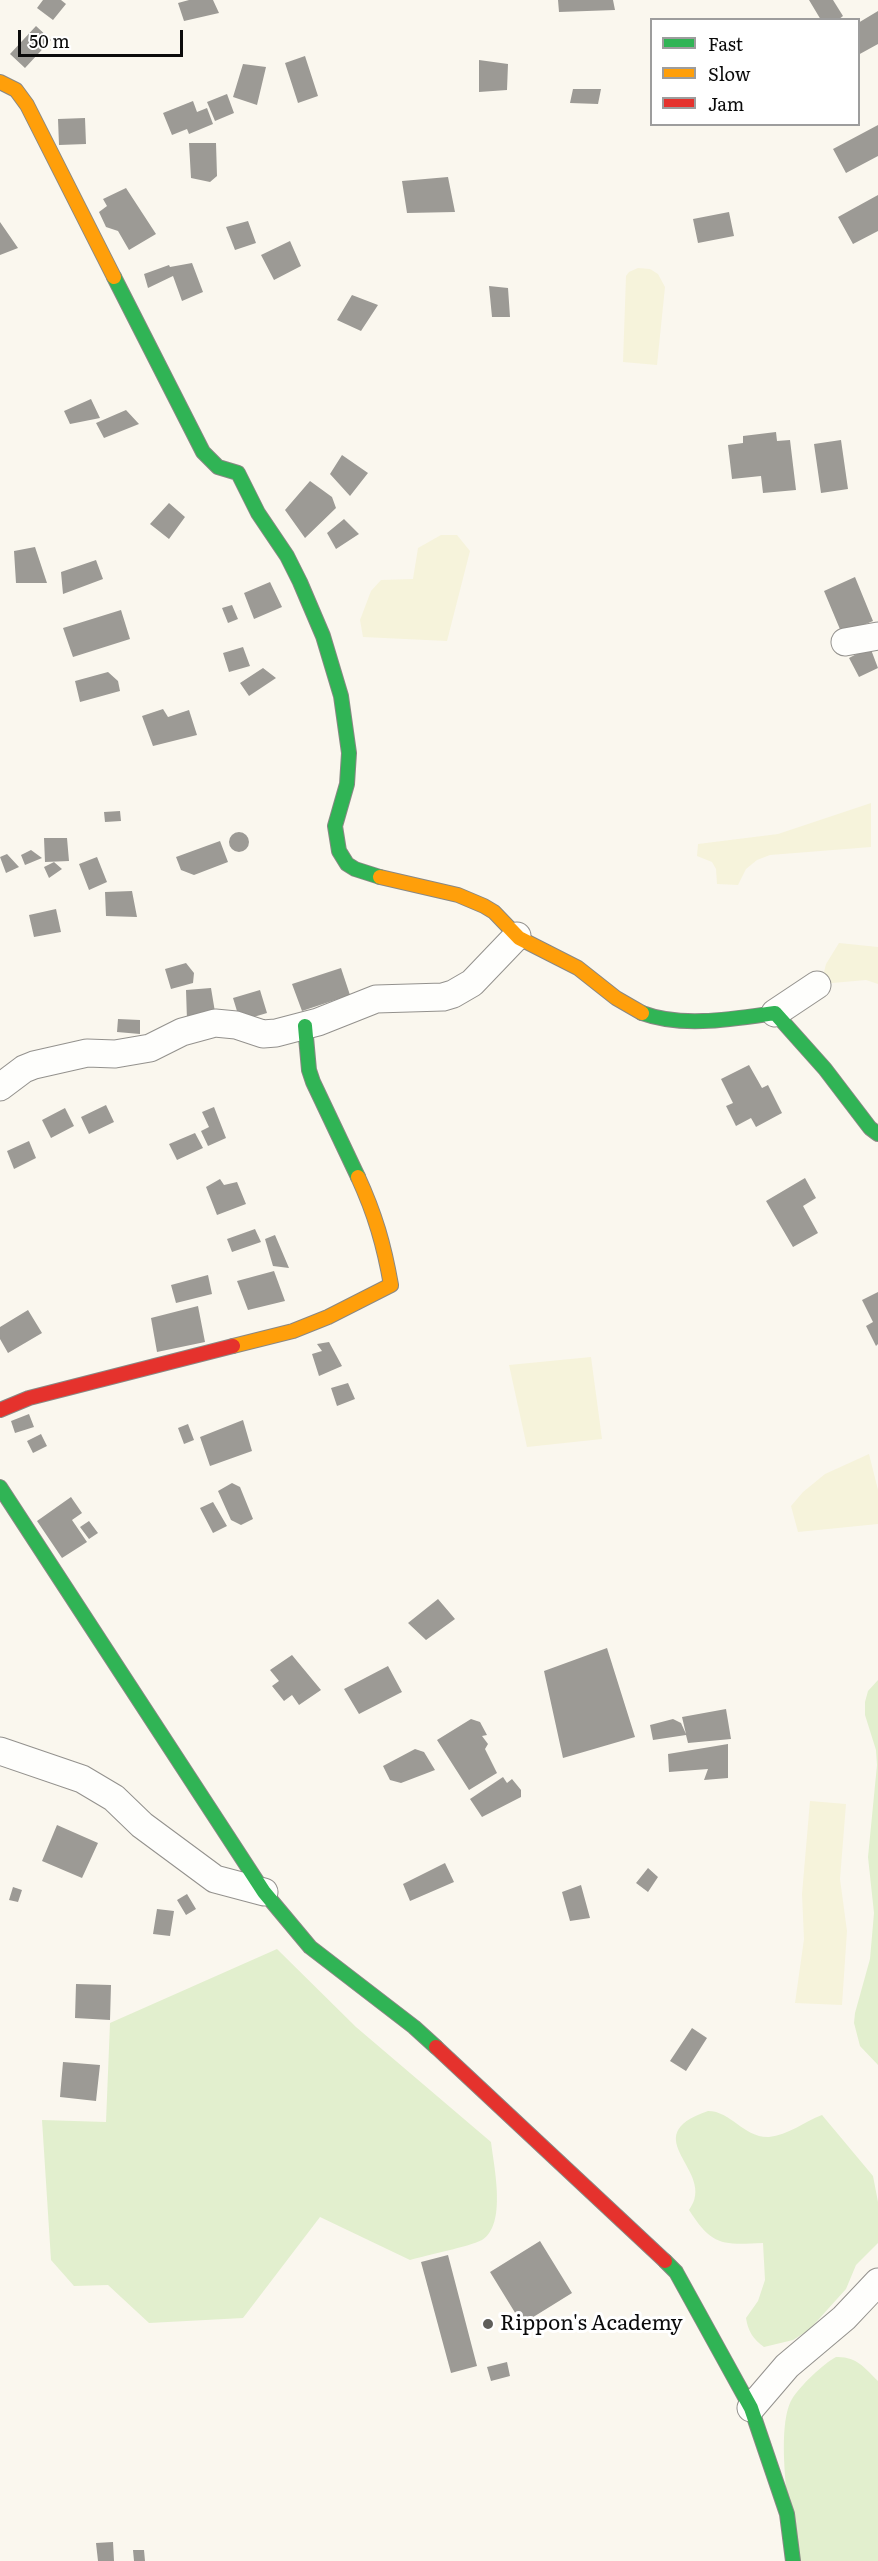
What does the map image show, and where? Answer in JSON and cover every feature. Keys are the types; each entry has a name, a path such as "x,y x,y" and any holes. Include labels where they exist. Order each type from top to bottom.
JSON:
{"street":[{"path":"0,82 16,90 27,105 203,452 222,471 238,473 258,514 277,545 288,557 309,601 345,713 349,764 346,789 335,826 336,844 348,866 359,872 430,886 469,898 496,913 517,936 571,963 618,1001 661,1018 726,1020 775,1013 817,986"},
{"path":"845,642 878,636"},
{"path":"0,1087 24,1069 34,1065 87,1053 115,1054 150,1048 182,1032 214,1023 236,1024 263,1034 305,1026 376,999 443,997 472,983 517,936"},
{"path":"775,1013 825,1069 870,1128 878,1134"},
{"path":"0,1410 29,1398 293,1331 328,1317 391,1285 384,1244 374,1211 311,1076 305,1026"},
{"path":"0,1487 264,1892 310,1947 414,2027 634,2230 676,2272 751,2408 786,2514 793,2561"},
{"path":"0,1751 82,1779 114,1798 142,1825 215,1879 264,1892"},
{"path":"751,2408 787,2366 844,2318 878,2282"}],"shaded area":[{"path":"638,268 650,269 658,274 665,287 657,365 623,362 626,276"},
{"path":"441,535 457,535 470,551 447,641 363,637 360,620 371,591 381,580 413,579 418,548"},
{"path":"871,803 871,847 770,855 757,860 746,869 738,885 717,884 716,869 712,862 697,856 698,844 778,834"},
{"path":"839,943 878,947 878,984 866,980 821,984 826,964"},
{"path":"591,1357 602,1439 527,1447 509,1365"},
{"path":"869,1454 878,1490 878,1524 798,1532 791,1506 803,1492 825,1474"},
{"path":"810,1801 846,1804 840,1879 847,1931 842,2005 795,2003 804,1939 802,1894"}],"green space":[{"path":"878,1680 878,2065 860,2046 854,2023 870,1959 874,1913 868,1857 877,1765 876,1750 865,1715 865,1702 868,1691"},
{"path":"277,1949 356,2027 491,2142 497,2195 494,2222 490,2233 476,2243 410,2260 320,2217 243,2318 149,2323 108,2285 74,2286 51,2260 42,2120 106,2122 110,2023"},
{"path":"708,2111 724,2115 752,2133 769,2137 789,2131 822,2115 873,2176 878,2202 878,2243 856,2265 846,2289 809,2330 793,2340 764,2347 754,2338 748,2327 746,2318 758,2301 765,2280 763,2243 737,2244 719,2241 704,2231 689,2210 695,2196 694,2182 676,2143 677,2132 687,2121"},
{"path":"836,2357 855,2361 878,2381 878,2561 795,2561 785,2478 784,2432 787,2413 792,2399 800,2388 818,2370"}],"building":[{"path":"43,0 61,0 66,4 53,20 37,8"},
{"path":"189,0 213,0 219,13 184,21 178,3"},
{"path":"558,0 613,0 615,10 559,12"},
{"path":"809,0 833,0 843,16 840,18 820,18"},
{"path":"878,11 878,44 860,54 860,22"},
{"path":"36,26 51,40 25,68 10,54"},
{"path":"305,56 318,96 298,103 285,63"},
{"path":"479,60 508,64 507,90 479,92"},
{"path":"243,64 266,67 257,105 233,97"},
{"path":"573,89 601,89 598,104 570,103"},
{"path":"227,94 234,113 215,121 207,102"},
{"path":"193,101 197,112 207,108 213,124 189,134 187,129 172,135 163,113"},
{"path":"85,118 86,144 59,145 58,119"},
{"path":"878,125 878,156 846,173 833,149"},
{"path":"189,143 216,143 217,176 210,182 191,178"},
{"path":"448,177 455,212 407,213 402,181"},
{"path":"126,188 156,234 129,250 118,231 106,227 99,212 107,206 103,199"},
{"path":"878,195 878,231 853,244 838,217"},
{"path":"729,212 734,236 698,243 693,219"},
{"path":"248,221 256,243 235,250 226,227"},
{"path":"0,222 18,248 0,255"},
{"path":"290,241 301,266 274,280 261,255"},
{"path":"192,263 203,292 182,301 173,276 148,288 144,274 169,265 170,267"},
{"path":"489,286 508,288 510,317 492,317"},
{"path":"352,295 378,305 361,331 337,320"},
{"path":"91,399 100,418 70,424 64,411"},
{"path":"126,410 139,424 104,438 96,423"},
{"path":"776,432 777,441 790,440 796,490 763,493 761,476 732,479 728,445 743,443 743,436"},
{"path":"841,440 848,489 821,493 814,444"},
{"path":"342,455 368,473 350,496 330,474"},
{"path":"310,481 332,497 336,508 305,538 285,510"},
{"path":"169,503 185,517 169,539 150,524"},
{"path":"344,519 359,534 336,549 327,533"},
{"path":"35,547 47,583 16,583 14,551"},
{"path":"96,560 103,579 63,594 61,572"},
{"path":"855,577 873,621 842,634 824,591"},
{"path":"270,582 282,607 254,619 244,593"},
{"path":"232,605 238,619 228,623 222,608"},
{"path":"121,610 130,639 73,657 63,628"},
{"path":"243,647 250,666 229,672 223,653"},
{"path":"870,647 878,668 859,677 849,658"},
{"path":"263,668 276,678 249,696 240,683"},
{"path":"108,672 118,681 120,691 80,702 75,681"},
{"path":"163,709 168,717 189,710 197,735 153,746 142,716"},
{"path":"120,811 121,821 105,822 104,812"},
{"path":"239,832 246,835 249,842 246,849 239,852 232,849 229,842 232,835"},
{"path":"44,838 67,838 69,861 45,862"},
{"path":"220,841 228,862 194,875 181,870 176,857"},
{"path":"31,850 42,858 25,865 21,855"},
{"path":"7,854 19,867 6,873 0,857"},
{"path":"97,857 107,882 89,890 79,864"},
{"path":"54,862 62,869 49,878 44,867"},
{"path":"132,891 137,917 106,916 105,892"},
{"path":"56,909 61,932 34,937 29,915"},
{"path":"186,963 194,973 193,983 171,989 165,969"},
{"path":"341,968 350,995 302,1011 292,984"},
{"path":"211,988 216,1018 187,1020 186,990"},
{"path":"260,990 267,1013 240,1021 233,998"},
{"path":"118,1019 140,1020 140,1034 117,1032"},
{"path":"749,1065 762,1088 768,1085 782,1113 756,1127 751,1118 736,1126 726,1106 733,1103 721,1079"},
{"path":"106,1105 114,1122 89,1134 81,1117"},
{"path":"214,1107 226,1138 208,1146 201,1131 209,1127 202,1112"},
{"path":"65,1108 74,1126 51,1138 42,1120"},
{"path":"195,1133 203,1148 177,1160 169,1144"},
{"path":"29,1141 36,1158 14,1169 7,1151"},
{"path":"805,1178 816,1198 803,1206 818,1233 793,1247 766,1201"},
{"path":"220,1179 224,1185 237,1182 246,1204 217,1215 206,1187"},
{"path":"255,1229 261,1242 232,1252 227,1239"},
{"path":"275,1235 289,1268 273,1266 265,1239"},
{"path":"274,1271 285,1301 248,1310 237,1281"},
{"path":"208,1275 212,1294 176,1303 171,1285"},
{"path":"878,1292 878,1344 876,1346 866,1326 873,1322 862,1300"},
{"path":"198,1306 205,1342 157,1352 151,1318"},
{"path":"28,1310 42,1333 8,1353 0,1339 0,1327"},
{"path":"329,1342 342,1366 319,1376 312,1354 322,1351 317,1344"},
{"path":"348,1383 355,1399 337,1406 331,1388"},
{"path":"29,1414 34,1427 15,1433 11,1421"},
{"path":"243,1420 252,1451 210,1466 200,1437"},
{"path":"188,1424 194,1440 184,1444 178,1428"},
{"path":"41,1434 47,1446 33,1453 27,1441"},
{"path":"232,1483 240,1487 253,1519 241,1525 231,1520 218,1491"},
{"path":"71,1497 82,1513 72,1520 87,1542 62,1558 37,1521"},
{"path":"213,1502 227,1526 213,1533 200,1508"},
{"path":"89,1521 98,1533 89,1539 80,1527"},
{"path":"438,1599 455,1619 426,1640 408,1623"},
{"path":"607,1648 635,1737 563,1758 544,1671"},
{"path":"292,1655 321,1690 299,1705 292,1695 284,1701 272,1686 279,1681 270,1670"},
{"path":"388,1666 402,1692 359,1714 344,1689"},
{"path":"726,1709 731,1739 688,1743 686,1735 653,1740 650,1725 673,1719 681,1723 686,1734 682,1717"},
{"path":"471,1719 480,1722 487,1735 482,1736 488,1744 485,1749 497,1773 469,1790 437,1740"},
{"path":"728,1744 728,1778 704,1780 708,1769 669,1772 668,1754"},
{"path":"415,1749 424,1752 435,1770 401,1783 390,1780 383,1766"},
{"path":"503,1777 507,1783 512,1779 521,1790 521,1797 482,1817 470,1799"},
{"path":"57,1825 98,1843 82,1878 42,1861"},
{"path":"445,1863 454,1882 410,1901 403,1884"},
{"path":"648,1868 658,1877 648,1892 636,1883"},
{"path":"581,1885 590,1918 570,1921 562,1892"},
{"path":"13,1887 22,1890 18,1902 9,1900"},
{"path":"187,1894 196,1909 186,1915 177,1900"},
{"path":"157,1909 174,1911 170,1936 153,1934"},
{"path":"76,1984 111,1985 110,2020 75,2018"},
{"path":"692,2028 707,2038 686,2071 670,2061"},
{"path":"63,2062 100,2065 96,2101 60,2097"},
{"path":"540,2241 572,2293 522,2324 490,2272"},
{"path":"448,2255 477,2366 451,2373 421,2262"},
{"path":"507,2362 510,2376 491,2381 487,2367"},
{"path":"113,2542 114,2561 98,2561 96,2543"},
{"path":"133,2550 144,2550 145,2561 134,2561"}],"traffic: fast":[{"path":"114,277 203,452 218,467 238,473 258,513 287,556 300,582 323,636 341,696 349,753 347,784 335,826 339,851 347,864 380,877"},
{"path":"642,1013 657,1018 691,1021 725,1020 775,1013 825,1069 870,1128 878,1134"},
{"path":"305,1026 309,1070 313,1082 358,1177"},
{"path":"0,1487 264,1892 310,1947 414,2027 436,2047"},
{"path":"665,2261 676,2272 751,2408 787,2514 793,2561"}],"traffic: slow":[{"path":"0,82 16,90 27,105 114,277"},
{"path":"380,877 458,895 484,906 494,912 519,938 578,968 616,998 642,1013"},
{"path":"233,1346 293,1331 328,1317 391,1285 378,1230 358,1177"}],"traffic: jam":[{"path":"0,1410 29,1398 233,1346"},
{"path":"436,2047 665,2261"}],"place":[{"name":"Rippon's Academy","path":"488,2324"}]}
